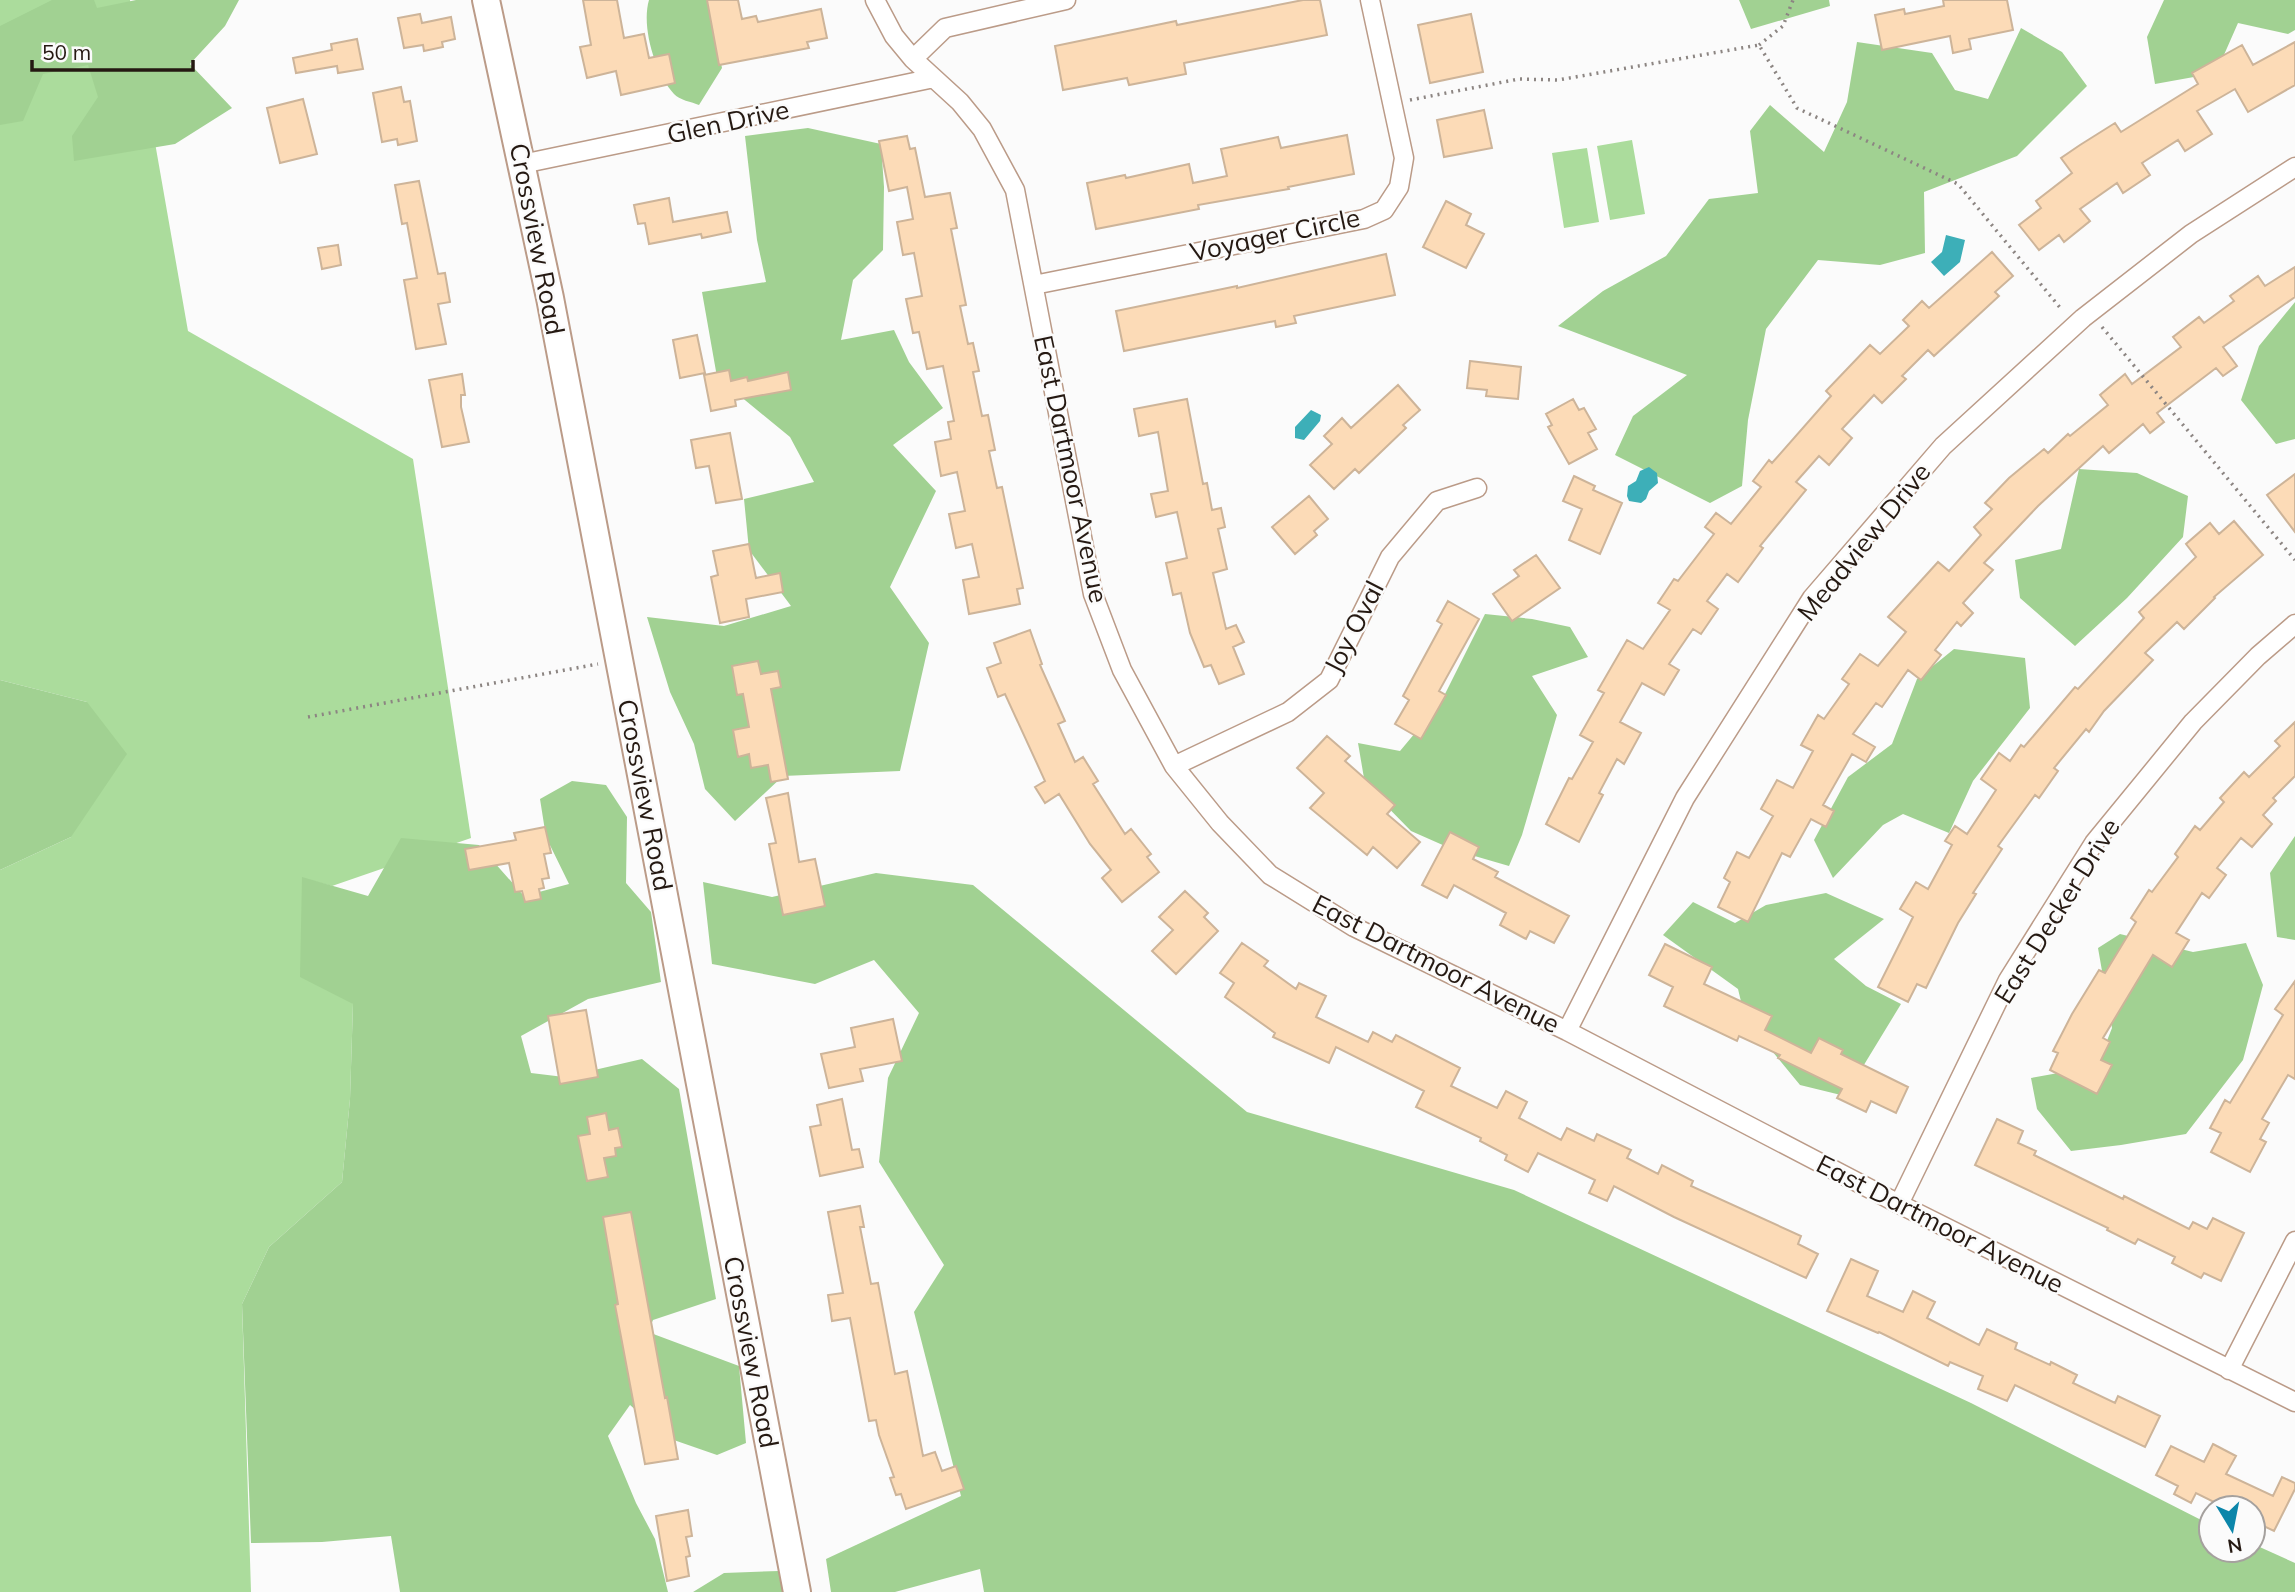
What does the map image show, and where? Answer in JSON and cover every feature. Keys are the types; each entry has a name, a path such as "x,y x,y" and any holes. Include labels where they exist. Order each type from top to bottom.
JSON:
{"street":[{"name":"Crossview Road","path":"486,0 522,164 619,660 797,1592"},
{"name":"East Dartmoor Avenue","path":"875,0 894,36 913,59 960,102 982,129 1015,190 1093,594 1122,670 1174,766 1220,823 1270,875 1354,927 1567,1031 1899,1204 2295,1402"},
{"path":"913,59 945,27 1066,0"},
{"name":"Voyager Circle","path":"1034,285 1364,219 1384,210 1399,187 1405,158 1370,0"},
{"name":"Glen Drive","path":"522,164 934,78"},
{"name":"Meadview Drive","path":"1567,1031 1685,798 1812,598 1943,446 2083,318 2191,234 2295,167"},
{"name":"Joy Oval","path":"1174,766 1288,712 1329,680 1390,557 1437,501 1477,488"},
{"name":"East Decker Drive","path":"1899,1204 2008,980 2094,843 2193,722 2258,656 2295,625"},
{"path":"2229,1370 2295,1241"}],"path":[{"path":"1392,103 1519,79 1558,80 1759,45 1783,26 1793,0"},
{"path":"1759,45 1797,108 1958,184 2066,314"},
{"path":"2098,322 2295,560"},
{"path":"308,717 619,660"}],"green space":[{"path":"0,0 130,0 188,331 413,459 471,838 332,886 302,878 353,1004 350,1099 342,1182 269,1247 242,1304 251,1592 0,1592 0,870 71,837 87,702 0,680"},
{"path":"52,0 94,0 97,8 136,0 239,0 225,26 190,64 232,108 175,144 74,161 72,136 98,97 88,65 43,74 23,121 0,125 0,26"},
{"path":"649,0 708,0 722,68 699,105 676,96 661,74 648,36"},
{"path":"1739,0 1829,0 1830,6 1751,29"},
{"path":"2164,0 2295,0 2295,30 2288,34 2238,23 2216,73 2155,84 2147,37"},
{"path":"2021,28 2062,52 2087,86 2017,156 1924,192 1925,253 1880,265 1818,260 1766,329 1748,420 1742,486 1710,503 1615,455 1633,416 1687,375 1558,326 1603,291 1666,256 1709,199 1758,193 1750,131 1770,105 1824,152 1847,102 1857,42 1932,53 1955,90 1988,99"},
{"path":"808,128 881,144 884,187 883,250 853,280 841,340 894,330 909,362 943,408 893,445 936,491 890,587 929,643 900,771 783,776 735,821 705,789 694,744 670,692 647,617 724,626 791,606 749,550 744,499 814,482 790,437 717,377 702,292 766,282 757,240 745,136"},
{"path":"1632,140 1645,214 1610,220 1597,146"},
{"path":"1587,148 1599,222 1564,228 1552,153"},
{"path":"2295,302 2295,439 2276,444 2241,400 2259,346"},
{"path":"2079,469 2137,473 2188,496 2183,537 2127,598 2075,646 2020,598 2015,560 2061,549"},
{"path":"1485,614 1532,619 1570,627 1588,657 1532,676 1557,715 1522,835 1509,866 1454,850 1411,831 1365,784 1358,743 1400,751 1441,702"},
{"path":"1954,649 2025,658 2030,708 1973,781 1949,833 1903,814 1883,825 1833,878 1814,840 1848,777 1892,744 1917,679"},
{"path":"0,680 87,702 127,754 71,837 0,870"},
{"path":"572,781 606,785 627,817 626,883 651,912 661,982 588,999 521,1036 531,1073 564,1077 642,1059 679,1089 716,1299 653,1320 648,1332 739,1366 746,1443 717,1455 668,1438 630,1405 608,1436 636,1503 655,1539 668,1592 400,1592 391,1536 322,1542 251,1543 242,1304 269,1247 342,1182 350,1099 353,1004 300,977 302,877 368,896 401,838 479,845 524,896 569,884 546,837 540,799"},
{"path":"2295,836 2295,940 2277,937 2270,873"},
{"path":"876,873 973,885 1247,1112 1514,1190 1971,1403 2197,1518 2197,1564 2267,1564 2267,1550 2295,1563 2295,1592 984,1592 980,1569 895,1592 831,1592 826,1559 961,1496 914,1312 944,1265 879,1162 888,1078 919,1013 874,960 815,984 712,964 703,882 772,897"},
{"path":"1826,893 1884,919 1834,959 1866,986 1901,1004 1845,1096 1800,1085 1745,1018 1738,989 1663,935 1693,902 1735,923 1766,905"},
{"path":"2120,934 2193,952 2246,943 2263,985 2243,1060 2186,1134 2071,1151 2037,1109 2031,1078 2097,1066 2112,1028 2098,948"},
{"path":"779,1571 783,1592 693,1592 724,1573"}],"water":[{"path":"1946,235 1965,240 1960,262 1944,276 1931,262 1942,252"},
{"path":"1311,410 1321,415 1320,421 1304,440 1295,438 1295,427"},
{"path":"1649,467 1657,473 1658,483 1641,503 1629,501 1628,486 1636,481 1640,471"}],"building":[{"path":"583,0 617,0 624,38 644,34 649,58 669,54 675,83 621,95 616,71 587,78 580,47 591,45"},
{"path":"707,0 738,0 742,19 756,16 758,22 821,9 827,38 807,42 809,48 719,65"},
{"path":"1303,0 1320,0 1327,35 1184,63 1186,74 1129,85 1127,78 1063,90 1055,46 1176,21 1177,25"},
{"path":"1943,0 2007,0 2013,30 1969,39 1971,49 1953,53 1950,36 1882,50 1875,15 1904,9 1905,14 1944,6"},
{"path":"420,14 422,23 451,17 455,39 442,42 443,47 424,51 423,45 404,48 398,18"},
{"path":"1471,14 1483,72 1430,83 1418,25"},
{"path":"357,39 363,69 338,73 337,66 296,73 293,58 332,50 331,44"},
{"path":"2295,42 2295,85 2248,112 2235,89 2197,111 2212,134 2185,151 2178,140 2142,163 2150,175 2123,193 2117,183 2080,209 2090,221 2064,242 2059,235 2039,250 2019,225 2041,208 2036,201 2072,173 2061,158 2080,145 2115,123 2121,132 2198,84 2192,73 2242,45 2253,65"},
{"path":"401,87 404,102 410,101 417,141 398,145 397,139 382,142 373,93"},
{"path":"303,99 317,154 280,163 267,108"},
{"path":"1484,110 1492,148 1444,157 1437,120"},
{"path":"1347,135 1354,174 1198,205 1199,209 1096,229 1087,183 1125,175 1126,178 1189,164 1193,183 1227,176 1221,149 1278,137 1281,148"},
{"path":"907,136 910,149 915,148 925,197 950,193 957,228 951,229 966,305 960,306 968,344 973,343 979,371 973,372 982,416 988,415 995,450 989,451 997,488 1002,487 1023,588 1017,589 1020,604 969,614 963,580 979,577 972,544 956,548 949,514 965,511 957,472 941,476 935,442 951,439 948,422 954,421 943,366 927,369 919,332 913,333 906,299 922,296 914,253 903,255 897,222 913,219 907,187 889,191 879,141"},
{"path":"419,181 438,274 445,273 450,302 438,304 446,344 416,349 404,280 417,278 407,223 402,224 395,185"},
{"path":"669,198 673,222 727,212 731,232 702,238 701,234 649,244 645,223 638,224 634,205"},
{"path":"1446,201 1471,214 1466,225 1484,234 1466,268 1423,247"},
{"path":"338,245 341,265 322,269 318,248"},
{"path":"1992,252 2013,276 1995,292 1999,296 1934,356 1928,350 1902,376 1906,379 1882,403 1874,395 1842,429 1852,438 1829,465 1819,456 1796,482 1806,490 1760,546 1763,548 1738,582 1727,574 1707,601 1718,609 1701,634 1693,629 1669,664 1679,670 1664,695 1642,683 1620,722 1641,733 1624,764 1617,759 1599,793 1603,795 1579,842 1546,824 1569,778 1572,779 1593,742 1580,735 1604,693 1598,690 1627,640 1643,649 1670,610 1658,603 1674,579 1678,581 1714,534 1705,527 1716,513 1731,524 1761,487 1753,481 1769,460 1772,463 1831,396 1826,391 1870,345 1880,354 1909,326 1903,320 1922,301 1929,308"},
{"path":"1386,254 1395,295 1294,316 1296,323 1276,327 1275,321 1124,351 1116,311 1237,288"},
{"path":"2295,267 2295,297 2223,347 2237,366 2223,376 2216,368 2157,413 2164,422 2150,433 2143,424 2109,453 2103,446 2038,506 1984,563 1993,570 1963,603 1973,613 1961,626 1957,622 1935,650 1941,655 1921,680 1908,670 1882,707 1876,703 1853,734 1875,747 1866,762 1852,754 1823,805 1834,811 1826,827 1811,819 1790,857 1782,853 1748,922 1718,907 1730,882 1724,878 1737,852 1749,858 1773,816 1761,809 1777,780 1793,788 1813,751 1801,745 1818,715 1824,719 1849,684 1842,679 1860,654 1878,666 1906,632 1888,617 1938,562 1949,571 1981,535 1974,527 1992,509 1985,503 2009,478 2044,449 2048,453 2068,434 2070,436 2108,405 2100,395 2125,374 2132,384 2181,347 2173,337 2199,317 2204,323 2234,301 2230,296 2258,276 2265,286"},
{"path":"697,335 705,373 680,378 673,340"},
{"path":"1470,361 1521,367 1518,399 1486,396 1487,390 1467,388"},
{"path":"729,370 731,381 747,377 748,381 788,372 791,390 735,400 736,406 711,411 704,375"},
{"path":"462,374 465,395 461,395 461,407 469,442 442,447 429,380"},
{"path":"1398,385 1420,410 1403,425 1406,428 1359,473 1355,469 1334,489 1310,465 1332,444 1324,436 1342,418 1351,428"},
{"path":"1187,399 1203,484 1207,483 1212,510 1221,508 1225,527 1218,529 1227,569 1213,573 1226,629 1236,625 1244,642 1233,647 1244,674 1219,684 1211,665 1204,667 1190,633 1181,593 1173,595 1166,563 1187,558 1177,512 1156,517 1151,494 1168,491 1158,432 1139,436 1134,409"},
{"path":"1573,399 1579,410 1584,408 1596,429 1588,433 1597,449 1569,464 1548,427 1552,425 1546,414"},
{"path":"730,433 742,499 716,503 709,466 696,468 691,440"},
{"path":"2295,474 2295,532 2267,495"},
{"path":"1574,476 1595,486 1593,490 1622,503 1600,554 1569,540 1582,509 1563,501"},
{"path":"1309,496 1328,519 1314,531 1317,535 1295,554 1272,527"},
{"path":"2234,521 2263,555 2214,597 2184,629 2177,622 2145,653 2153,660 2104,711 2089,732 2086,729 2054,768 2058,771 2039,798 2035,795 1998,846 2002,849 1973,893 1976,894 1958,923 1926,988 1917,984 1908,1002 1878,987 1913,917 1900,909 1916,882 1928,889 1952,845 1945,841 1955,826 1967,834 1996,790 1981,779 1999,753 2010,761 2021,745 2024,747 2075,687 2078,689 2144,618 2139,612 2196,557 2186,544 2210,523 2219,534"},
{"path":"749,544 756,578 780,573 783,592 746,599 749,617 720,623 711,577 718,575 713,551"},
{"path":"1536,555 1560,588 1512,621 1493,594 1519,576 1514,570"},
{"path":"1448,601 1479,619 1439,691 1446,695 1421,739 1395,724 1409,700 1403,696 1442,624 1437,621"},
{"path":"1030,630 1042,664 1040,665 1065,721 1058,724 1075,762 1083,757 1098,781 1093,784 1125,834 1131,829 1151,854 1147,857 1159,872 1122,902 1102,878 1111,870 1090,844 1059,794 1045,803 1035,787 1045,781 1005,694 998,697 987,668 1001,663 994,643"},
{"path":"758,661 761,674 778,671 781,687 771,689 788,779 771,782 768,765 751,768 749,754 738,757 733,730 749,727 743,694 737,695 732,666"},
{"path":"2295,722 2295,776 2273,798 2276,801 2263,815 2272,824 2252,847 2241,838 2217,868 2226,875 2209,898 2202,893 2176,933 2189,940 2172,967 2153,955 2103,1038 2110,1042 2101,1060 2112,1065 2097,1094 2050,1070 2058,1053 2053,1051 2072,1014 2099,970 2105,973 2136,922 2131,918 2149,890 2152,892 2178,857 2175,854 2195,826 2200,830 2224,802 2220,798 2244,772 2249,777 2280,746 2275,741"},
{"path":"1327,736 1350,756 1345,761 1395,805 1387,814 1420,842 1397,868 1373,847 1367,855 1310,808 1324,793 1297,768"},
{"path":"788,793 799,862 815,859 825,906 783,915 769,844 776,843 766,798"},
{"path":"545,827 551,853 544,854 549,878 542,879 544,888 539,889 541,899 525,902 522,891 515,892 509,863 469,870 465,849 516,840 514,833"},
{"path":"1450,832 1479,847 1473,859 1498,872 1495,877 1569,916 1554,943 1530,931 1526,939 1500,925 1506,913 1454,885 1447,898 1422,885"},
{"path":"1185,891 1208,913 1204,917 1218,931 1176,974 1152,951 1173,930 1159,917"},
{"path":"1242,943 1268,961 1264,966 1296,989 1299,983 1326,996 1316,1017 1368,1042 1373,1032 1392,1042 1396,1035 1460,1068 1451,1086 1497,1108 1506,1091 1527,1102 1519,1118 1561,1140 1567,1128 1594,1141 1597,1134 1631,1150 1627,1158 1658,1174 1662,1165 1693,1181 1691,1186 1801,1236 1798,1244 1818,1254 1806,1278 1614,1186 1607,1201 1589,1193 1595,1180 1538,1153 1528,1172 1505,1160 1507,1155 1480,1141 1481,1138 1416,1107 1424,1091 1336,1047 1329,1063 1273,1037 1275,1033 1225,997 1234,983 1220,973"},
{"path":"1665,944 1712,967 1704,984 1772,1016 1765,1030 1811,1053 1819,1038 1843,1050 1841,1054 1908,1087 1896,1113 1871,1101 1866,1112 1837,1098 1842,1089 1778,1058 1780,1055 1739,1036 1737,1041 1664,1006 1673,987 1649,975"},
{"path":"2295,981 2295,1079 2288,1075 2262,1119 2269,1123 2260,1139 2266,1142 2250,1172 2211,1152 2221,1133 2210,1128 2225,1100 2230,1103 2283,1015 2275,1009"},
{"path":"586,1010 598,1077 560,1084 548,1016"},
{"path":"893,1019 902,1061 860,1069 863,1081 829,1088 821,1054 855,1047 851,1028"},
{"path":"842,1099 852,1150 859,1149 863,1167 820,1176 810,1127 821,1125 817,1105"},
{"path":"606,1113 609,1130 618,1128 622,1147 615,1148 616,1156 604,1158 608,1177 587,1181 578,1136 590,1134 587,1117"},
{"path":"1997,1119 2023,1131 2018,1143 2036,1151 2034,1155 2123,1199 2124,1196 2189,1229 2193,1222 2207,1229 2213,1218 2244,1233 2221,1281 2204,1273 2201,1278 2172,1263 2175,1257 2138,1239 2135,1244 2107,1230 2108,1228 1975,1165"},
{"path":"860,1206 864,1227 860,1227 871,1284 878,1283 895,1374 907,1371 923,1456 935,1452 942,1471 956,1466 964,1489 906,1509 901,1494 896,1495 890,1478 894,1477 876,1420 869,1421 850,1318 832,1321 828,1295 843,1293 828,1212"},
{"path":"631,1212 678,1459 645,1464 615,1305 618,1304 603,1217"},
{"path":"1851,1259 1878,1271 1867,1296 1903,1312 1913,1291 1935,1302 1927,1318 1979,1345 1987,1329 2017,1343 2015,1349 2077,1375 2073,1383 2115,1403 2118,1396 2160,1416 2145,1447 2015,1385 2007,1401 1978,1389 1983,1376 1950,1362 1948,1366 1879,1332 1827,1311"},
{"path":"2213,1444 2236,1456 2226,1474 2273,1496 2282,1477 2295,1483 2295,1489 2274,1531 2267,1528 2267,1494 2196,1493 2191,1503 2174,1494 2178,1486 2156,1475 2171,1446 2204,1462"},
{"path":"688,1510 692,1536 686,1537 690,1556 686,1557 689,1576 667,1581 656,1516"}]}
